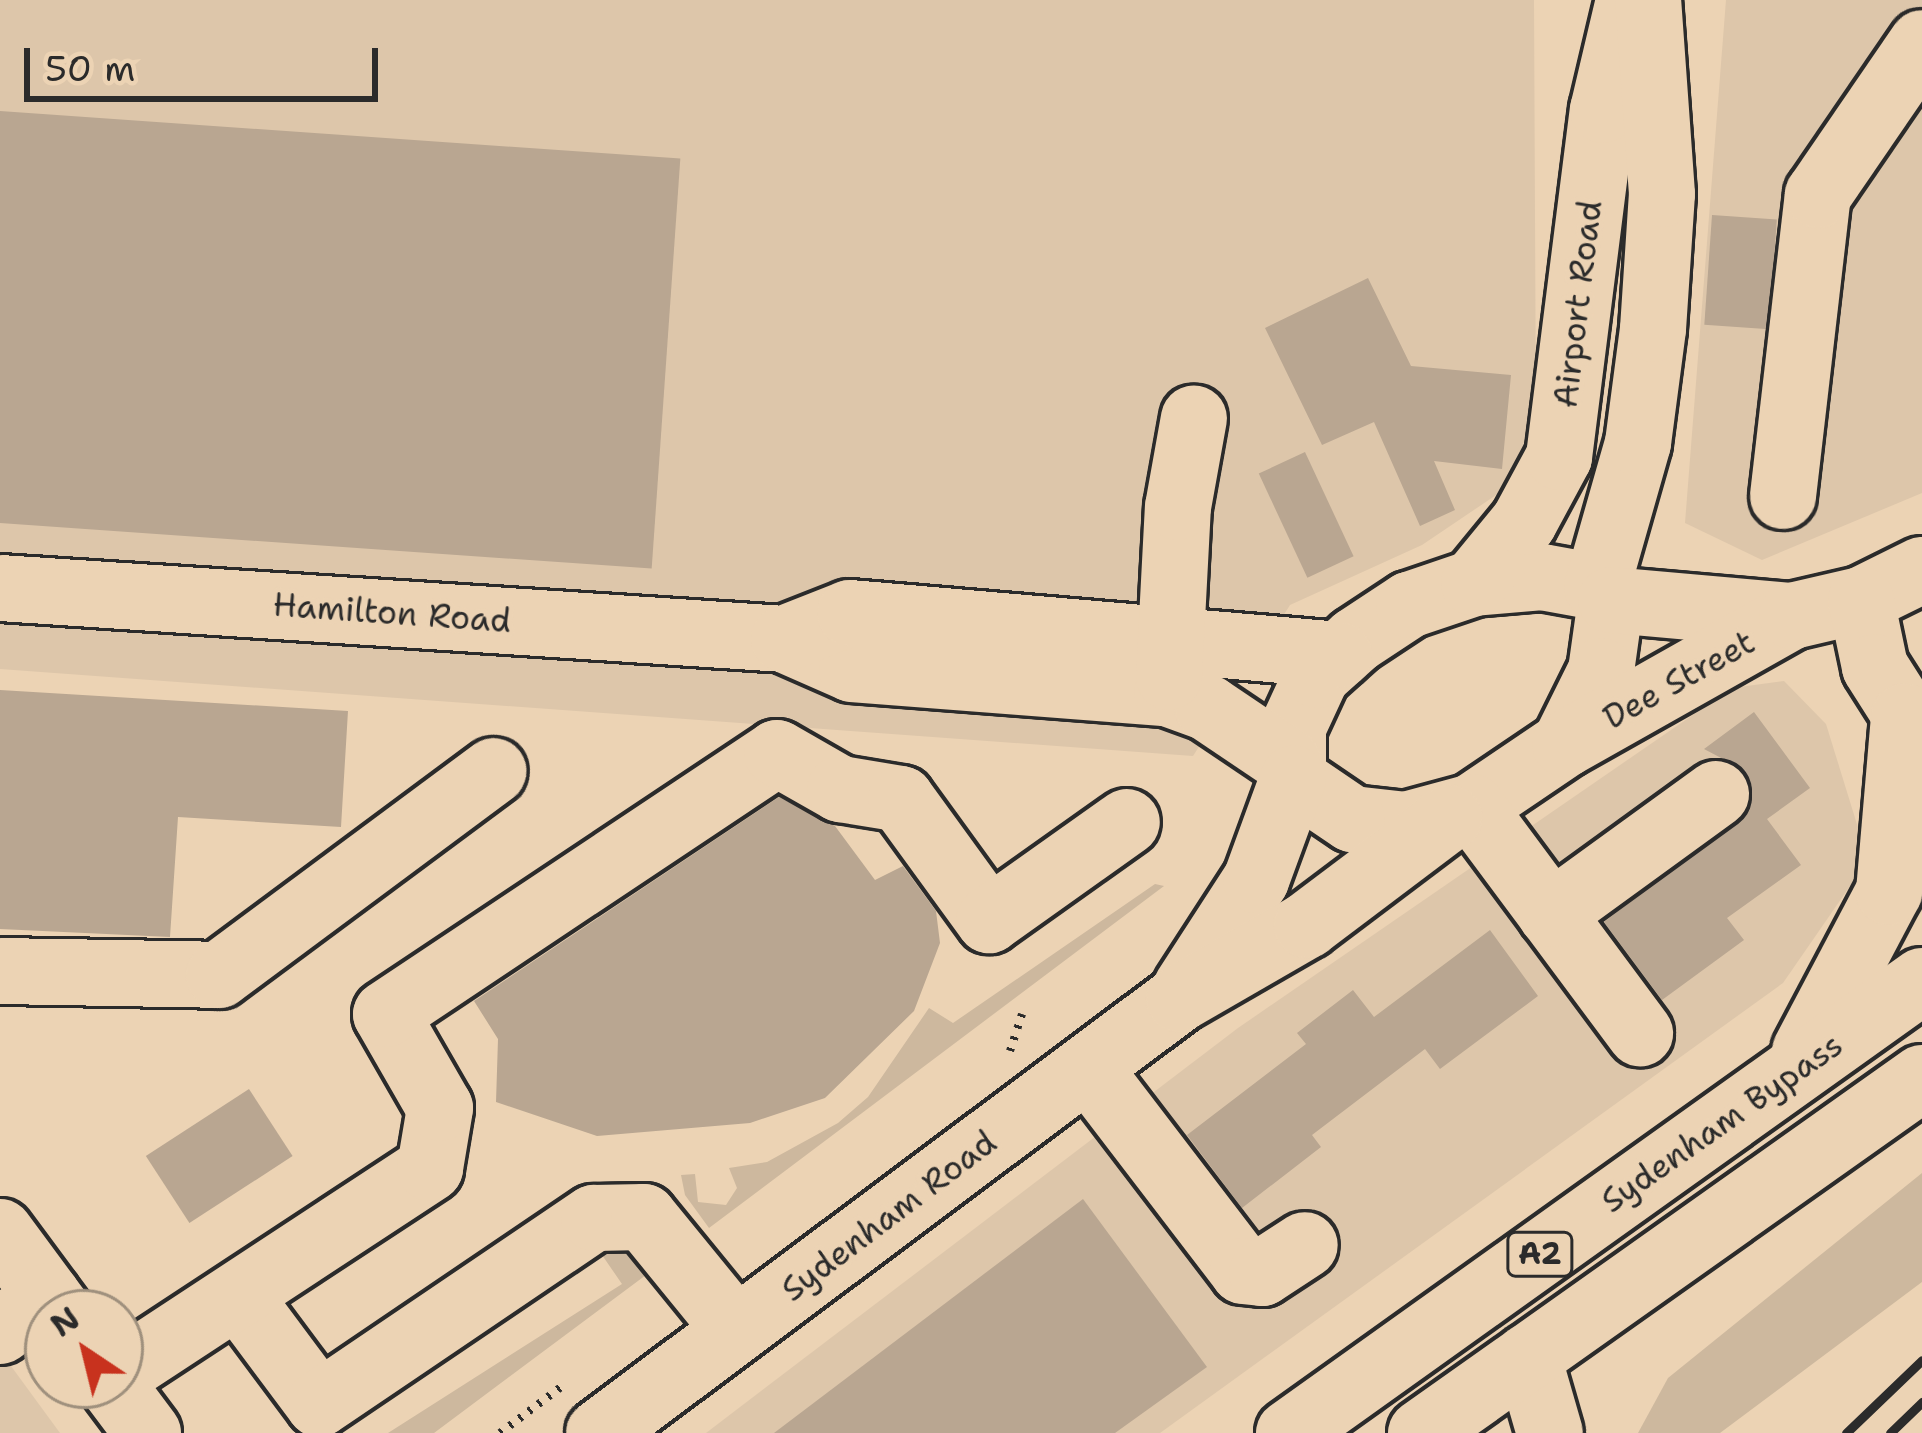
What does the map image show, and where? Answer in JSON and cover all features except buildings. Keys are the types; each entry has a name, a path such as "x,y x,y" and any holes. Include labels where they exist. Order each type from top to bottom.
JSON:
{"main road":[{"name":"Airport Road","path":"1474,584 1559,457 1604,110 1629,0"},
{"path":"1565,744 1610,644 1604,593 1639,443 1653,329 1662,194 1648,0"},
{"path":"1783,496 1818,195 1922,44"},
{"path":"1170,664 1178,507 1194,418"},
{"name":"Dee Street","path":"1460,812 1565,744 1792,616 1861,600 1922,570"},
{"name":"Dee Street","path":"1339,655 1409,604 1474,584 1542,577 1604,593 1792,616"},
{"name":"Hamilton Road","path":"0,588 784,639 850,613 1170,664 1339,655"},
{"path":"1790,1074 1888,892 1916,731 1875,667 1861,600"},
{"name":"Sydenham Road","path":"1179,999 1256,880 1317,675 1339,655"},
{"name":"Hamilton Road","path":"1170,664 1208,708 1352,818 1460,812"},
{"path":"144,1354 217,1300 240,1298 439,1153 434,1089 386,1014 777,753 840,789 902,799 989,920 1127,822"},
{"path":"10,986 219,975 494,771"},
{"path":"1551,914 1716,794"},
{"path":"1460,812 1551,914 1640,1034"},
{"name":"Sydenham Road","path":"599,1433 1179,999 1307,925 1460,812"},
{"name":"Sydenham Bypass","path":"1289,1433 1922,981"},
{"path":"1088,1068 1244,1271 1262,1273 1305,1245"},
{"name":"A2","path":"1421,1433 1922,1078"},
{"path":"240,1298 319,1405 594,1218 644,1217 736,1330"},
{"path":"0,1232 25,1289"},
{"path":"1528,1358 1550,1433"}],"shaded area":[{"path":"0,0 1534,0 1536,427 1502,491 1422,545 1290,605 1193,756 0,669"},
{"path":"1726,0 1922,0 1922,493 1762,560 1685,523"},
{"path":"1784,681 1826,724 1868,860 1783,983 1160,1433 706,1433 1238,1028 1732,688"},
{"path":"1155,884 1164,886 709,1228 685,1195 681,1175 695,1174 698,1202 726,1205 737,1188 729,1168 767,1162 838,1123 868,1097 929,1008 953,1023"},
{"path":"1922,1173 1922,1282 1720,1433 1638,1433 1668,1378"},
{"path":"630,1244 650,1272 434,1433 388,1433 622,1284 602,1255"},
{"path":"0,1351 24,1384 24,1409 42,1409 60,1433 0,1433"}],"railway":[{"path":"1846,1433 1922,1360"},
{"path":"1890,1433 1922,1402"}]}
